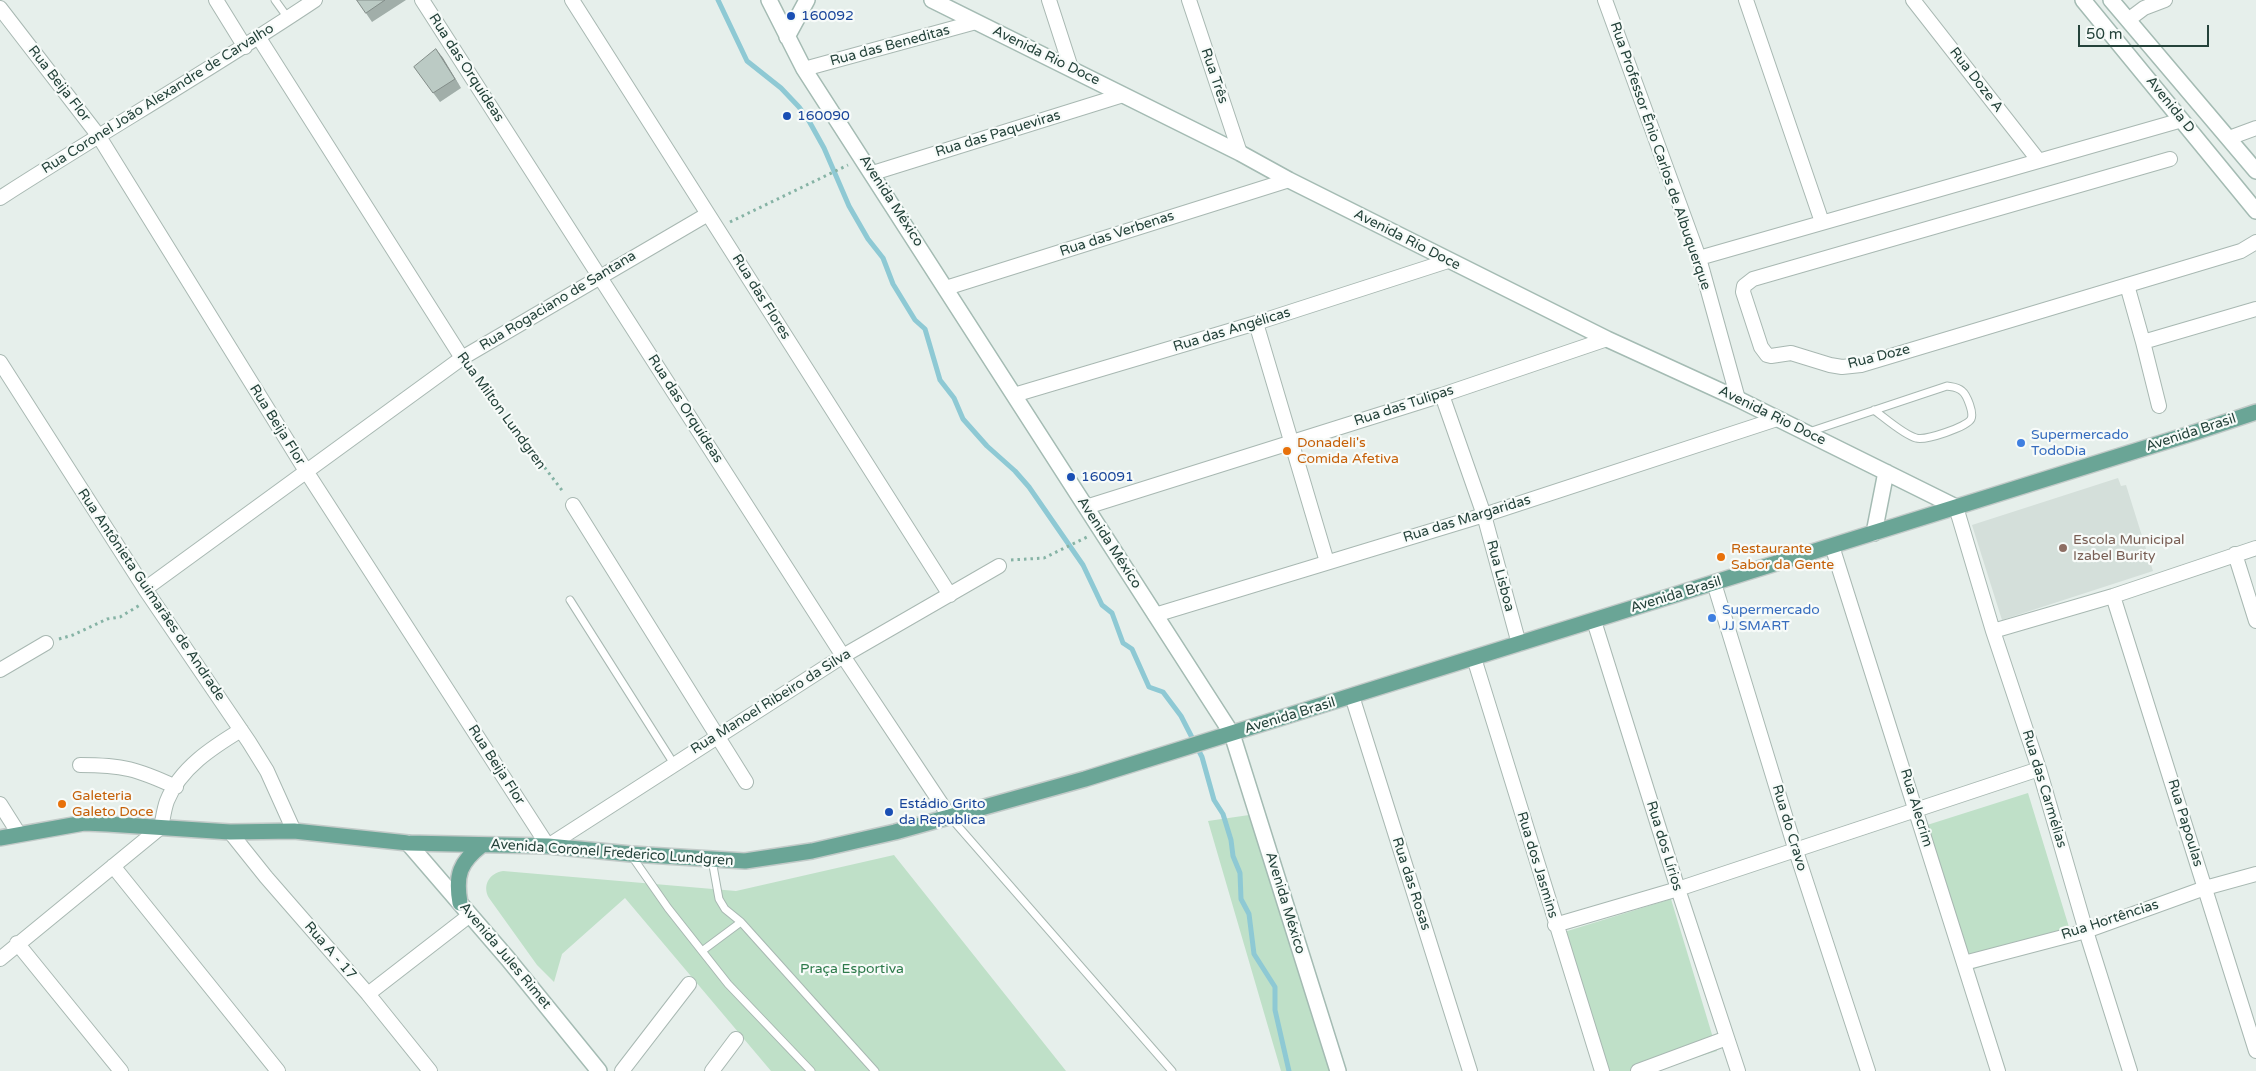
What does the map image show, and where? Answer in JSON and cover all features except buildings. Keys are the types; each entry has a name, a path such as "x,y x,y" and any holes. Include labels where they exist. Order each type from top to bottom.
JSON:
{"main road":[{"name":"Avenida Brasil","path":"1210,740 2256,412"},
{"name":"Avenida Coronel Frederico Lundgren","path":"0,838 84,823 230,832 294,832 408,843 548,846 744,862 812,851 950,817 1210,740"},
{"path":"460,903 457,886 460,870 469,855 482,845"}],"street":[{"path":"216,0 245,47"},
{"name":"Rua Coronel João Alexandre de Carvalho","path":"0,198 98,135 245,47 315,0"},
{"name":"Rua das Orquídeas","path":"422,0 843,656 950,817"},
{"name":"Rua das Flores","path":"572,0 950,596"},
{"name":"Avenida México","path":"769,0 804,69 1232,734 1338,1071"},
{"path":"787,37 807,0"},
{"name":"Avenida Rio Doce","path":"932,0 1240,153 1448,261 1607,339 1738,399 1956,507"},
{"path":"1049,0 1071,68"},
{"name":"Rua Três","path":"1189,0 1240,153"},
{"name":"Rua Professor Ênio Carlos de Albuquerque","path":"1605,0 1699,258 1738,399"},
{"path":"1746,0 1822,222"},
{"name":"Rua Doze A","path":"1913,0 2039,161"},
{"name":"Avenida D","path":"2083,0 2256,211"},
{"name":"Avenida D","path":"2111,0 2256,171"},
{"path":"2128,20 2143,4 2165,0"},
{"name":"Rua Beija Flor","path":"0,8 98,135 306,470 548,846"},
{"name":"Rua das Beneditas","path":"804,69 976,22"},
{"name":"Rua Milton Lundgren","path":"259,38 462,358"},
{"name":"Rua das Paqueviras","path":"873,174 1123,95"},
{"path":"1699,258 2182,120"},
{"path":"2229,138 2256,128"},
{"name":"Rua Doze","path":"2170,159 1753,278 1747,282 1743,292 1761,347 1767,355 1771,356 1791,353 1820,363 1842,367 1860,365 2241,251 2256,242"},
{"name":"Rua das Verbenas","path":"946,288 1289,180"},
{"name":"Rua Rogaciano de Santana","path":"148,594 306,470 462,358 708,214"},
{"name":"Rua das Angélicas","path":"1014,395 1256,323 1448,261"},
{"path":"2127,285 2159,406"},
{"path":"2143,342 2256,309"},
{"path":"1256,323 1293,442 1327,562"},
{"name":"Rua das Tulipas","path":"1086,507 1442,395 1607,339"},
{"name":"Rua Antônieta Guimarães de Andrade","path":"0,362 148,594 267,771 294,832"},
{"name":"Rua Lisboa","path":"1442,395 1484,515 1519,644"},
{"name":"Rua das Margaridas","path":"1155,615 1484,515 1777,419"},
{"path":"1874,533 1886,472"},
{"path":"573,505 746,782"},
{"name":"Rua das Carmélias","path":"1956,507 1993,631 2039,769 2086,931 2130,1071"},
{"name":"Rua Alecrim","path":"1832,546 1998,1071"},
{"path":"1993,631 2113,596 2256,548"},
{"path":"2235,554 2256,621"},
{"name":"Rua Manoel Ribeiro da Silva","path":"548,846 716,736 843,656 999,566"},
{"name":"Rua do Cravo","path":"1714,583 1796,848 1868,1071"},
{"name":"Rua Papoulas","path":"2113,596 2256,1051"},
{"name":"Rua dos Lírios","path":"1594,620 1738,1071"},
{"path":"0,670 46,643"},
{"name":"Rua dos Jasmins","path":"1474,658 1555,925 1602,1071"},
{"name":"Rua das Rosas","path":"1352,696 1470,1071"},
{"path":"0,959 17,943 161,827 168,800 184,773 215,745 241,730"},
{"path":"80,765 112,765 131,768 176,787"},
{"path":"1555,925 1678,888 2039,769"},
{"path":"0,804 19,834"},
{"name":"Rua A - 17","path":"230,832 266,877 368,994 430,1071"},
{"name":"Avenida Jules Rimet","path":"408,843 508,958 599,1071"},
{"path":"113,866 278,1071"},
{"name":"Rua Hortências","path":"1964,963 2086,931 2205,888 2256,874"},
{"path":"368,994 470,915"},
{"path":"17,943 121,1071"},
{"path":"622,1071 689,984"},
{"path":"1638,1071 1727,1038"},
{"path":"712,1071 736,1040"}],"lane":[{"path":"275,0 288,18"},
{"path":"1806,433 1874,410 1948,386 1957,387 1964,392 1972,413 1970,420 1965,425 1924,438 1916,438 1874,410"},
{"path":"570,600 674,764"},
{"path":"950,817 1172,1071"},
{"path":"631,854 668,908 728,984 811,1071"},
{"path":"712,860 719,899 724,909 741,922 875,1071"},
{"path":"702,951 741,922"}],"path":[{"path":"718,229 862,157"},
{"name":"Rua Milton Lundgren","path":"462,358 573,505"},
{"path":"999,566 1010,560 1044,558 1075,542"},
{"path":"46,643 73,635 107,619 120,617 148,594"}],"shaded area":[{"name":"Escola Municipal Izabel Burity","path":"2118,478 2121,486 2126,485 2153,571 2002,620 1972,525"}],"green space":[{"path":"2028,793 2072,937 1968,971 1924,826"},
{"path":"1256,814 1335,1071 1281,1071 1208,821"},
{"name":"Praça Esportiva","path":"894,855 1066,1071 771,1071 625,898 562,954 554,982 537,965 489,898 486,889 491,877 503,871 736,891"},
{"path":"1671,899 1717,1051 1653,1071 1606,1071 1564,932"}],"waterway":[{"path":"718,0 747,61 781,88 809,121 824,148 849,206 868,239 883,258 893,284 915,320 925,329 940,380 954,398 963,419 987,446 1015,471 1029,487 1083,565 1102,605 1112,613 1123,643 1132,649 1149,687 1163,692 1181,716 1202,757 1214,800 1223,814 1231,840 1233,856 1240,873 1241,899 1249,914 1254,954 1275,987 1275,1010 1289,1071"}],"place":[{"name":"160092","path":"791,16"},
{"name":"160090","path":"787,116"},
{"name":"Supermercado TodoDia","path":"2021,443"},
{"name":"Donadeli's Comida Afetiva","path":"1287,451"},
{"name":"160091","path":"1071,477"},
{"name":"Escola Municipal Izabel Burity","path":"2063,548"},
{"name":"Restaurante Sabor da Gente","path":"1721,557"},
{"name":"Supermercado JJ SMART","path":"1712,618"},
{"name":"Galeteria Galeto Doce","path":"62,804"},
{"name":"Estádio Grito da Republica","path":"889,812"}]}
